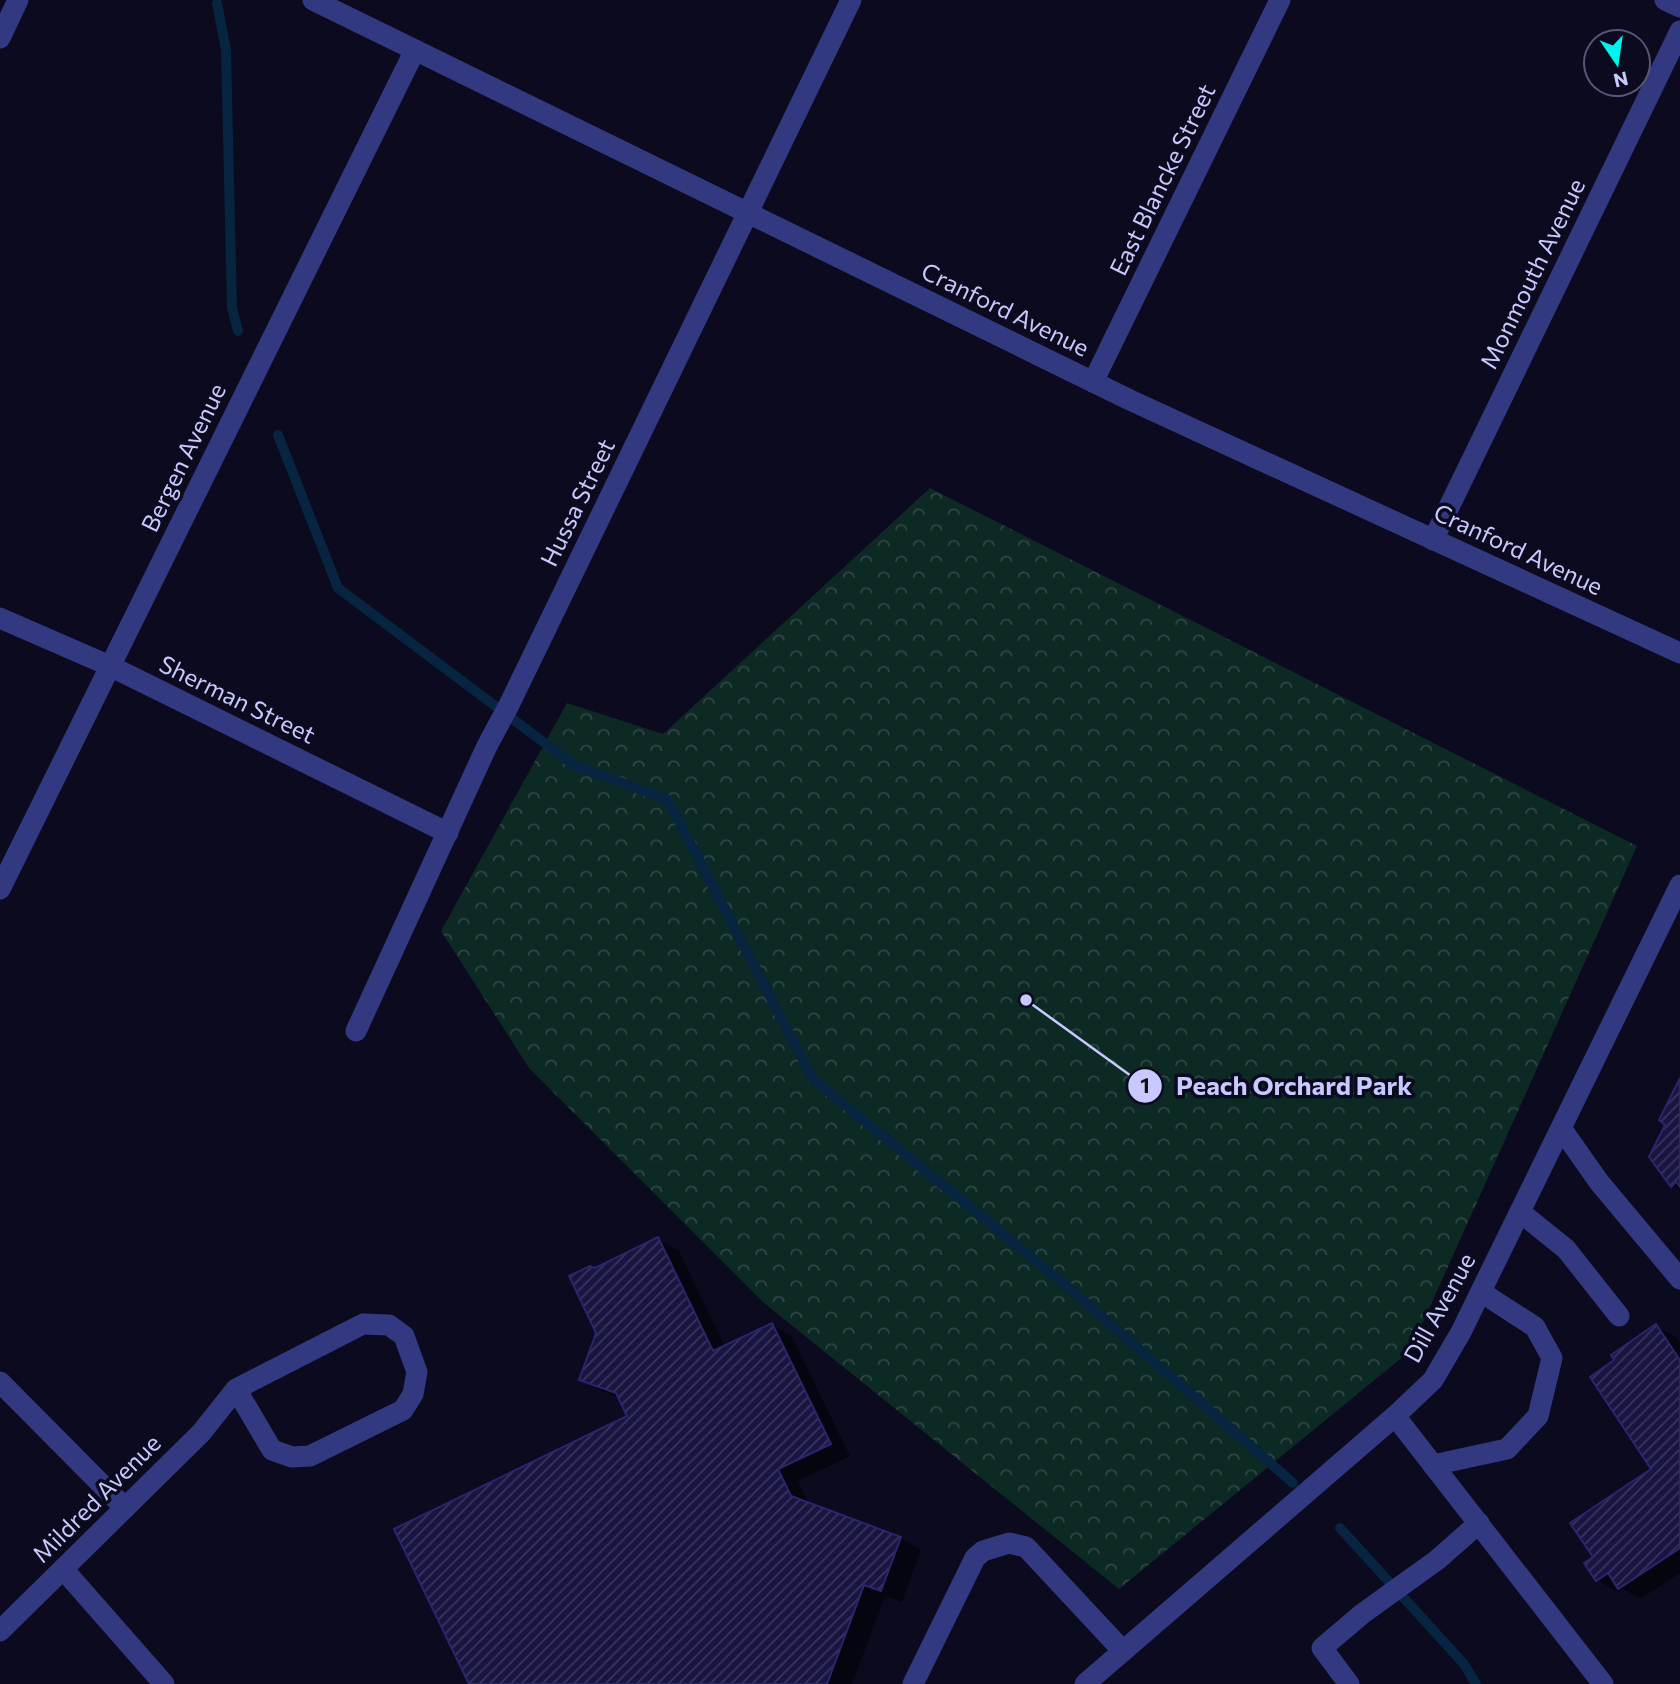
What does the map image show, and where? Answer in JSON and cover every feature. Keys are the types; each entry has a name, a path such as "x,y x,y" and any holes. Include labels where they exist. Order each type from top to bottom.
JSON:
{"street":[{"path":"0,38 18,0"},
{"name":"Cranford Avenue","path":"313,0 1093,383 1680,653"},
{"name":"Hussa Street","path":"356,1031 487,746 851,0"},
{"name":"East Blancke Street","path":"1093,383 1280,0"},
{"path":"1665,0 1680,8"},
{"name":"Monmouth Avenue","path":"1433,540 1680,31"},
{"name":"Bergen Avenue","path":"0,889 415,50"},
{"name":"Sherman Street","path":"0,618 110,666 448,833"},
{"name":"Dill Avenue","path":"1085,1684 1395,1416 1433,1380 1481,1292 1680,885"},
{"path":"1561,1128 1599,1182 1680,1279"},
{"path":"1520,1212 1566,1249 1619,1316"},
{"path":"1433,1465 1507,1449 1538,1416 1552,1358 1535,1327 1481,1292"},
{"path":"363,1324 389,1325 404,1336 416,1372 413,1394 403,1410 310,1456 301,1457 292,1457 272,1450 236,1389 363,1324"},
{"path":"0,1382 125,1508"},
{"name":"Mildred Avenue","path":"0,1631 201,1433 236,1389"},
{"path":"1395,1416 1603,1684"},
{"path":"1349,1684 1322,1648 1362,1614 1437,1560 1479,1523"},
{"path":"913,1684 975,1558 983,1551 1009,1543 1026,1546 1123,1651"},
{"path":"63,1569 164,1684"}],"green space":[{"path":"930,488 1637,846 1410,1351 1119,1589 764,1303 529,1068 441,931 567,703 663,734"}],"building":[{"path":"1680,1078 1680,1187 1676,1182 1671,1187 1649,1157 1665,1125 1659,1120"},
{"path":"658,1237 713,1351 772,1323 831,1444 778,1469 791,1496 901,1537 881,1591 864,1585 827,1684 469,1684 394,1529 627,1416 616,1393 579,1380 596,1333 569,1276 590,1266 595,1268"},
{"path":"1656,1324 1680,1360 1680,1548 1618,1589 1608,1573 1596,1581 1584,1563 1593,1557 1570,1523 1651,1469 1590,1377 1614,1360 1611,1355"}],"waterway":[{"path":"217,3 226,50 232,308 238,331"},
{"path":"278,435 338,588 574,765 668,800 813,1079 1063,1283 1293,1483"},
{"path":"1340,1528 1464,1664 1476,1684"}],"place":[{"name":"Peach Orchard Park","path":"1026,1000"}]}
